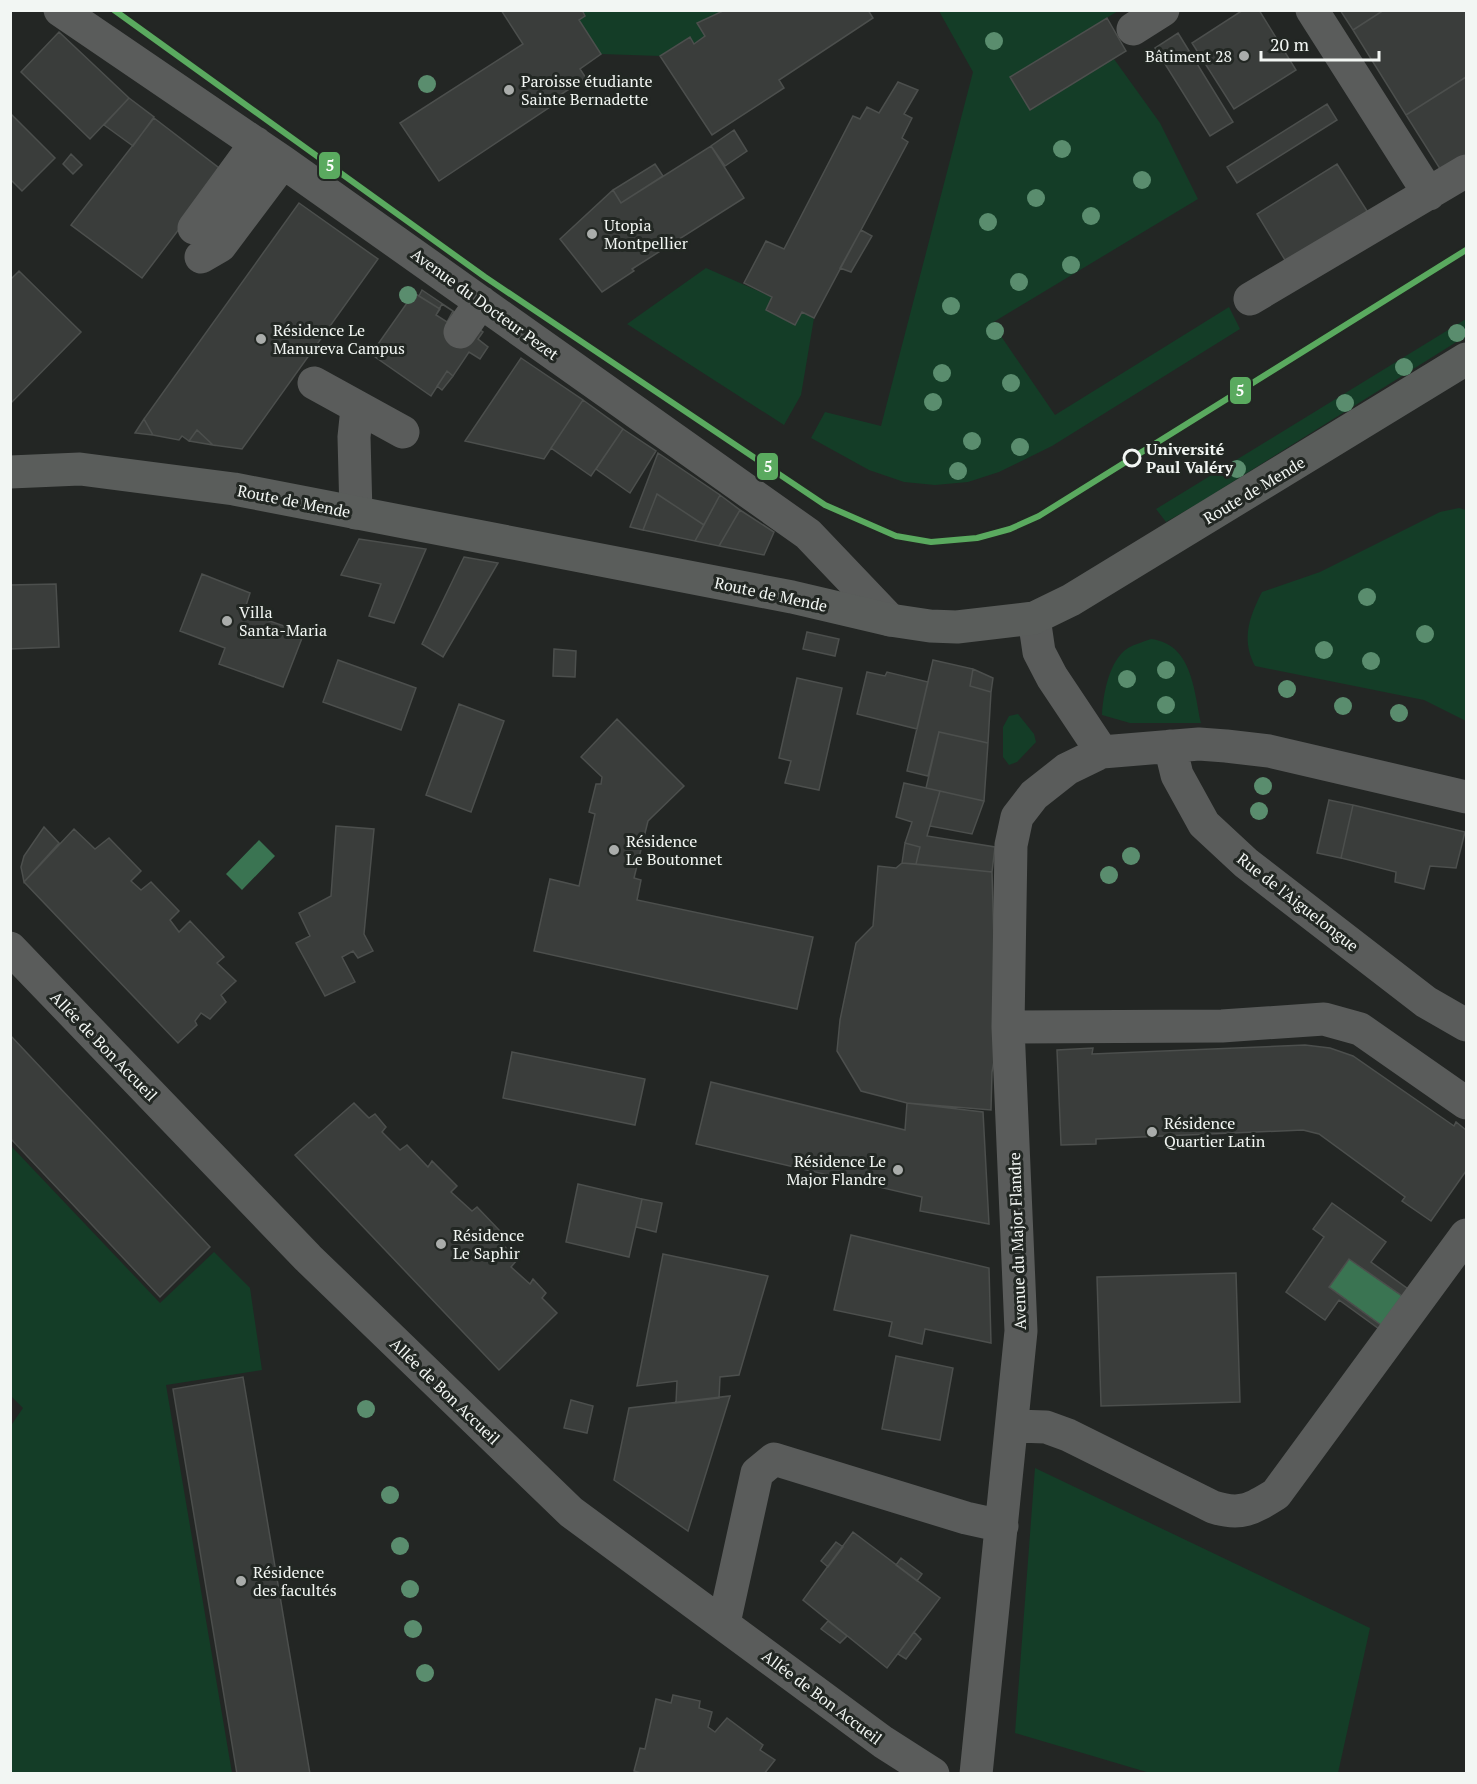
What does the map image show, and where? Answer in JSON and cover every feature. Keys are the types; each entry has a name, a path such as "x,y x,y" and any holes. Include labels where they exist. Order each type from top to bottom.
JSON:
{"main road":[{"name":"Route de Mende","path":"10,472 80,469 234,489 792,597 890,620 957,627 1034,618 1129,566 1467,358"}],"street":[{"name":"Avenue du Docteur Pezet","path":"60,10 283,162 463,307 808,534 890,620"},
{"path":"1133,29 1163,10"},
{"path":"1312,10 1429,194"},
{"path":"256,143 197,242 220,246 283,162"},
{"path":"1250,299 1467,171"},
{"path":"314,383 403,432"},
{"path":"356,513 354,436 357,408"},
{"path":"1034,618 1039,652 1052,677 1102,752 1199,744 1269,751 1467,796"},
{"name":"Rue de l'Aiguelongue","path":"1170,746 1177,776 1204,824 1246,863 1426,1002 1467,1025"},
{"name":"Avenue du Major Flandre","path":"976,1773 1021,1331 1008,1027 1011,845 1017,817 1034,795 1067,769 1102,752"},
{"name":"Allée de Bon Accueil","path":"10,948 308,1258 571,1512 882,1742 933,1773"},
{"path":"1008,1027 1222,1026 1324,1019 1360,1029 1467,1103"},
{"path":"1012,1426 1046,1426 1213,1507 1231,1513 1253,1508 1276,1494 1467,1235"},
{"path":"724,1623 757,1473 774,1459 966,1518 1002,1526"}],"shaded area":[{"path":"582,11 725,11 705,36 694,44 689,37 660,56 601,54 579,20 585,16"},
{"path":"939,11 1118,11 1010,77 1030,110 1114,59 1160,123 1198,199 992,323 1055,415 1229,307 1240,329 1052,446 999,472 968,482 935,485 904,482 869,470 811,438 825,412 881,426 973,72"},
{"path":"706,268 772,297 767,310 795,324 802,312 814,318 801,395 784,425 627,324"},
{"path":"1466,319 1466,336 1199,503 1166,522 1156,509"},
{"path":"1459,508 1466,510 1466,721 1424,700 1255,666 1248,647 1248,629 1253,610 1262,592 1320,572 1440,512"},
{"path":"1151,639 1165,643 1183,659 1193,683 1201,723 1130,723 1102,715 1108,678 1116,661 1128,648"},
{"path":"1018,714 1034,734 1036,742 1017,762 1009,765 1003,757 1003,727 1009,716"},
{"path":"259,840 275,856 242,890 226,874"},
{"path":"11,1146 160,1303 214,1252 250,1288 262,1370 166,1385 232,1773 11,1773 10,1427 23,1408 10,1395"},
{"path":"1349,1259 1402,1296 1381,1325 1329,1287"},
{"path":"1035,1468 1370,1628 1338,1773 1150,1773 1015,1733"}],"building":[{"name":"Paroisse étudiante Sainte Bernadette","path":"501,10 582,10 585,16 579,20 601,54 580,69 586,78 548,103 550,107 439,181 400,123 523,44"},
{"path":"725,10 868,10 873,18 779,80 784,88 712,135 660,56 690,37 694,44 705,36 697,23"},
{"name":"Bâtiment 28","path":"1243,10 1259,10 1296,70 1234,109 1192,43"},
{"path":"1340,10 1384,10 1353,30"},
{"path":"1384,10 1466,10 1466,77 1406,115 1353,30"},
{"path":"1107,18 1126,51 1030,110 1010,77"},
{"path":"59,32 129,98 90,139 21,72"},
{"path":"1178,33 1233,122 1210,136 1155,48"},
{"path":"1466,77 1466,157 1442,172 1406,115"},
{"path":"898,82 918,90 904,114 912,118 902,138 908,142 814,318 802,312 795,325 766,310 772,297 744,283 766,241 784,249 853,116 860,119 867,107 879,113"},
{"path":"129,98 154,117 133,146 104,125"},
{"path":"1327,104 1337,120 1237,183 1227,167"},
{"path":"10,113 55,158 22,191 10,179"},
{"path":"154,118 223,171 142,278 71,225"},
{"path":"734,130 747,151 725,166 711,146"},
{"path":"711,146 744,198 632,269 634,271 602,292 560,239 613,190 621,203"},
{"path":"71,154 82,165 73,174 63,164"},
{"path":"655,164 663,176 621,203 613,190"},
{"path":"1337,164 1369,214 1288,265 1257,214"},
{"name":"Résidence Le Manureva Campus","path":"299,203 378,259 242,449 213,445 197,430 189,441 182,436 179,440 153,435 144,419"},
{"path":"861,230 872,236 851,272 840,268"},
{"path":"19,271 81,332 10,404 10,280"},
{"path":"422,290 453,311 447,322 436,315 440,309 419,296"},
{"path":"414,293 440,309 436,315 447,322 453,311 483,332 478,339 488,347 480,359 469,352 453,376 447,371 431,396 371,354"},
{"path":"442,304 453,311 447,322 436,315"},
{"path":"521,358 583,400 544,459 465,441"},
{"path":"447,371 453,376 442,390 437,386"},
{"path":"583,400 623,429 591,476 551,448"},
{"path":"144,419 153,435 135,433"},
{"path":"623,429 656,451 630,493 596,469"},
{"path":"197,430 213,445 189,441"},
{"path":"658,453 720,495 704,525 657,494 643,530 630,527"},
{"path":"657,494 704,525 695,541 643,530"},
{"path":"720,495 740,510 719,546 695,541"},
{"path":"740,510 774,532 764,555 719,546"},
{"path":"359,539 426,549 394,623 369,616 381,584 341,575"},
{"path":"464,557 498,563 443,657 422,644"},
{"name":"Villa Santa-Maria","path":"202,574 250,593 244,612 304,633 283,687 219,664 225,648 180,631"},
{"path":"56,584 59,647 10,649 10,585"},
{"path":"807,632 839,639 835,656 803,649"},
{"path":"554,649 576,651 575,677 553,676"},
{"path":"338,660 416,688 401,730 323,702"},
{"path":"933,660 973,669 970,686 991,692 988,743 939,732 928,776 907,771"},
{"path":"973,669 993,678 991,692 970,686"},
{"path":"867,672 885,676 887,672 928,682 917,729 857,714"},
{"path":"797,678 842,688 819,790 785,783 791,761 779,758"},
{"path":"459,704 504,721 471,812 426,795"},
{"name":"Résidence Le Boutonnet","path":"617,719 684,786 648,821 634,878 641,880 637,900 813,937 797,1009 534,951 550,879 579,886 595,814 589,812 596,784 601,784 602,777 581,757"},
{"path":"939,732 988,743 984,801 926,788"},
{"path":"904,783 940,791 927,836 995,847 992,872 916,864 920,847 905,843 912,822 896,817"},
{"path":"940,791 984,801 972,834 930,826"},
{"path":"1329,800 1353,805 1341,858 1317,853"},
{"path":"1353,805 1465,832 1456,868 1430,866 1424,889 1395,882 1396,872 1341,858"},
{"path":"336,826 374,829 364,934 373,951 358,958 353,951 342,957 355,982 325,996 296,943 310,936 299,913 331,896"},
{"path":"44,827 59,843 24,882 21,867 24,856"},
{"path":"74,829 95,849 109,838 141,871 131,881 141,890 151,882 179,911 170,920 179,932 190,921 224,957 217,963 236,981 221,995 226,1002 210,1019 201,1013 195,1021 197,1025 178,1043 24,882"},
{"path":"905,843 920,847 916,864 902,863"},
{"path":"902,863 992,872 997,1045 992,1072 991,1110 907,1103 861,1091 837,1051 840,1020 856,943 873,926 878,866 896,868"},
{"path":"10,1035 210,1247 160,1297 10,1138"},
{"name":"Résidence Quartier Latin","path":"1305,1045 1330,1048 1353,1056 1454,1126 1456,1122 1466,1130 1466,1171 1431,1221 1402,1201 1405,1197 1319,1134 1303,1130 1096,1139 1096,1144 1061,1145 1057,1050 1093,1048 1092,1054"},
{"path":"512,1052 645,1079 635,1125 503,1098"},
{"name":"Résidence Le Major Flandre","path":"711,1082 905,1130 907,1103 983,1112 989,1224 920,1211 922,1197 696,1144"},
{"name":"Résidence Le Saphir","path":"354,1103 369,1118 375,1114 386,1127 382,1132 400,1150 407,1145 428,1167 432,1161 457,1186 451,1192 472,1211 477,1207 501,1232 495,1236 517,1260 511,1267 530,1284 533,1279 546,1293 542,1298 557,1313 499,1370 295,1155"},
{"path":"578,1184 642,1199 629,1257 566,1242"},
{"path":"642,1199 662,1203 656,1232 636,1227"},
{"path":"1332,1203 1386,1242 1371,1262 1415,1294 1386,1334 1339,1300 1325,1320 1286,1292 1324,1237 1313,1229","holes":["1349,1259 1402,1296 1381,1325 1329,1287"]},
{"path":"851,1235 989,1268 991,1343 925,1329 922,1344 889,1336 892,1322 834,1310"},
{"path":"663,1254 768,1276 739,1375 720,1377 719,1398 676,1403 677,1381 637,1386"},
{"path":"1236,1273 1240,1402 1101,1406 1097,1277"},
{"path":"896,1356 953,1368 940,1440 882,1429"},
{"name":"Résidence des facultés","path":"243,1377 310,1774 237,1774 173,1389"},
{"path":"730,1396 688,1531 614,1480 629,1408"},
{"path":"571,1400 593,1406 587,1433 564,1428"},
{"path":"853,1532 940,1598 887,1668 803,1600"},
{"path":"836,1542 843,1547 828,1567 821,1561"},
{"path":"901,1558 922,1574 917,1581 896,1565"},
{"path":"828,1621 847,1636 840,1643 821,1629"},
{"path":"914,1632 921,1639 906,1659 898,1654"},
{"path":"673,1695 700,1701 699,1708 712,1712 708,1727 715,1732 727,1718 763,1745 760,1750 775,1760 764,1774 645,1774 634,1771 640,1748 645,1749 656,1699 671,1703"}],"transit line":[{"name":"5","path":"114,10 485,277 825,505 896,536 931,542 977,538 1010,529 1039,516 1466,250"}],"place":[{"name":"Bâtiment 28","path":"1244,56"},
{"name":"Paroisse étudiante Sainte Bernadette","path":"509,90"},
{"name":"Utopia Montpellier","path":"592,234"},
{"name":"Résidence Le Manureva Campus","path":"261,339"},
{"name":"Université Paul Valéry","path":"1132,458"},
{"name":"Villa Santa-Maria","path":"227,621"},
{"name":"Résidence Le Boutonnet","path":"614,850"},
{"name":"Résidence Quartier Latin","path":"1152,1132"},
{"name":"Résidence Le Major Flandre","path":"898,1170"},
{"name":"Résidence Le Saphir","path":"441,1244"},
{"name":"Résidence des facultés","path":"241,1581"}]}
